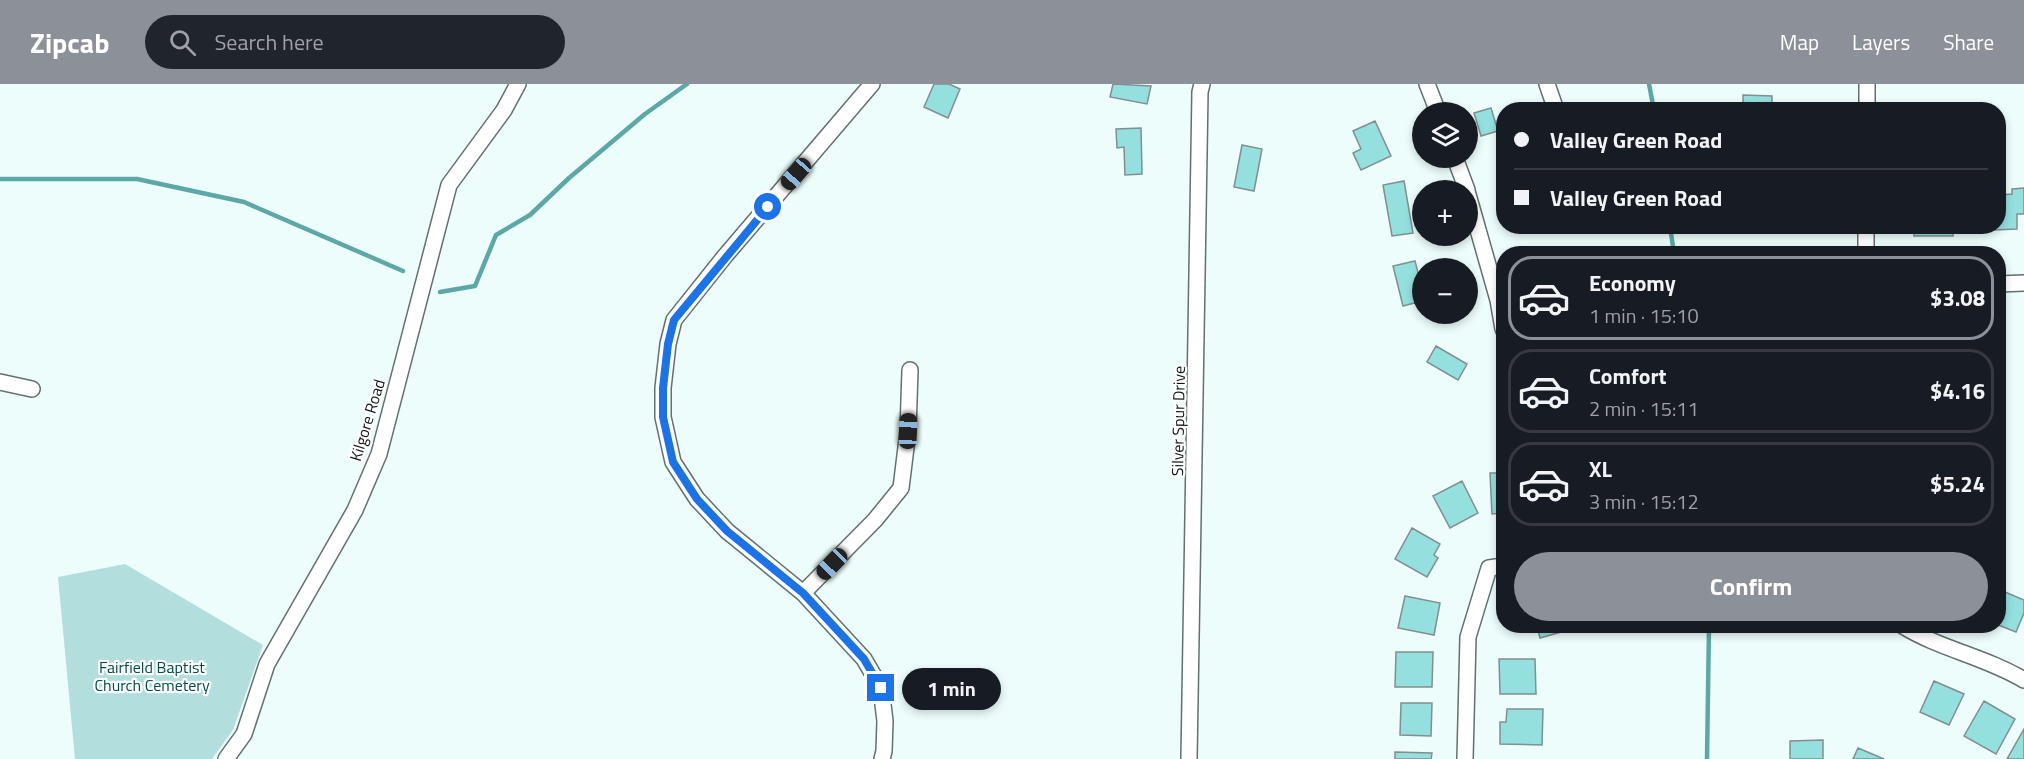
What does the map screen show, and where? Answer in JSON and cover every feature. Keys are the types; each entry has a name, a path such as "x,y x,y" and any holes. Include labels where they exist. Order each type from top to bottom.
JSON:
{"street":[{"name":"Kilgore Road","path":"226,759 243,734 267,664 355,510 379,454 449,185 504,110 518,84"},
{"path":"872,84 725,256 674,320 668,344 663,388 663,417 673,462 697,499 727,531 803,593 864,659 881,688 885,722 882,759"},
{"name":"Silver Spur Drive","path":"1190,759 1200,92 1203,84"},
{"path":"1427,84 1434,102"},
{"path":"1547,84 1553,102"},
{"path":"1867,84 1867,102"},
{"path":"1478,230 1496,293"},
{"path":"2006,284 2024,283"},
{"path":"803,593 875,520 901,488 908,431 910,370"},
{"path":"0,382 32,389"},
{"path":"1465,759 1468,637 1488,568 1496,567"},
{"path":"1915,633 2000,666 2024,680"}],"green space":[{"name":"Fairfield Baptist Church Cemetery","path":"125,564 263,645 233,730 212,759 75,759 58,577"}],"building":[{"path":"934,84 949,84 960,89 948,118 924,107"},
{"path":"1113,84 1151,86 1147,104 1110,97"},
{"path":"1743,95 1772,96 1772,102 1743,102"},
{"path":"1491,108 1496,132 1481,136 1478,112"},
{"path":"1375,121 1391,156 1361,170 1353,153 1361,149 1353,131"},
{"path":"1141,128 1142,174 1125,175 1124,147 1117,148 1116,129"},
{"path":"1242,145 1262,149 1254,191 1234,187"},
{"path":"1404,181 1412,233 1392,236 1383,185"},
{"path":"2024,188 2024,214 2017,214 2017,229 2006,230 2006,194 2012,194 2012,189"},
{"path":"1914,234 1953,234 1953,236 1914,236"},
{"path":"1412,262 1412,304 1403,306 1393,266"},
{"path":"1436,346 1467,364 1458,380 1427,362"},
{"path":"1490,473 1496,473 1496,514 1492,514"},
{"path":"1462,481 1478,513 1450,528 1433,496"},
{"path":"1412,528 1440,544 1434,555 1438,558 1427,577 1395,559"},
{"path":"2006,592 2024,600 2024,613 2016,632 2006,628"},
{"path":"1405,596 1440,603 1434,635 1398,628"},
{"path":"1539,633 1558,633 1540,638"},
{"path":"1396,652 1433,652 1432,687 1395,687"},
{"path":"1499,659 1535,659 1536,694 1500,694"},
{"path":"1934,681 1964,694 1949,725 1920,712"},
{"path":"1984,701 2015,719 1996,754 1964,736"},
{"path":"1401,703 1432,703 1431,736 1400,735"},
{"path":"1507,709 1543,709 1542,745 1500,744 1500,722 1506,722"},
{"path":"2024,729 2024,759 2007,759"},
{"path":"1823,740 1823,759 1790,759 1790,741"},
{"path":"1858,748 1884,759 1853,759"},
{"path":"1395,752 1432,753 1431,759 1395,759"}],"waterway":[{"path":"440,292 475,286 496,235 530,215 569,178 645,114 687,84"},
{"path":"1649,84 1652,102"},
{"path":"0,179 137,179 244,202 403,271"},
{"path":"1671,234 1673,246"},
{"path":"1707,759 1709,633"}],"route":[{"path":"768,207 674,320 668,344 663,388 663,417 673,462 697,499 727,531 803,593 864,659 881,688"}]}
